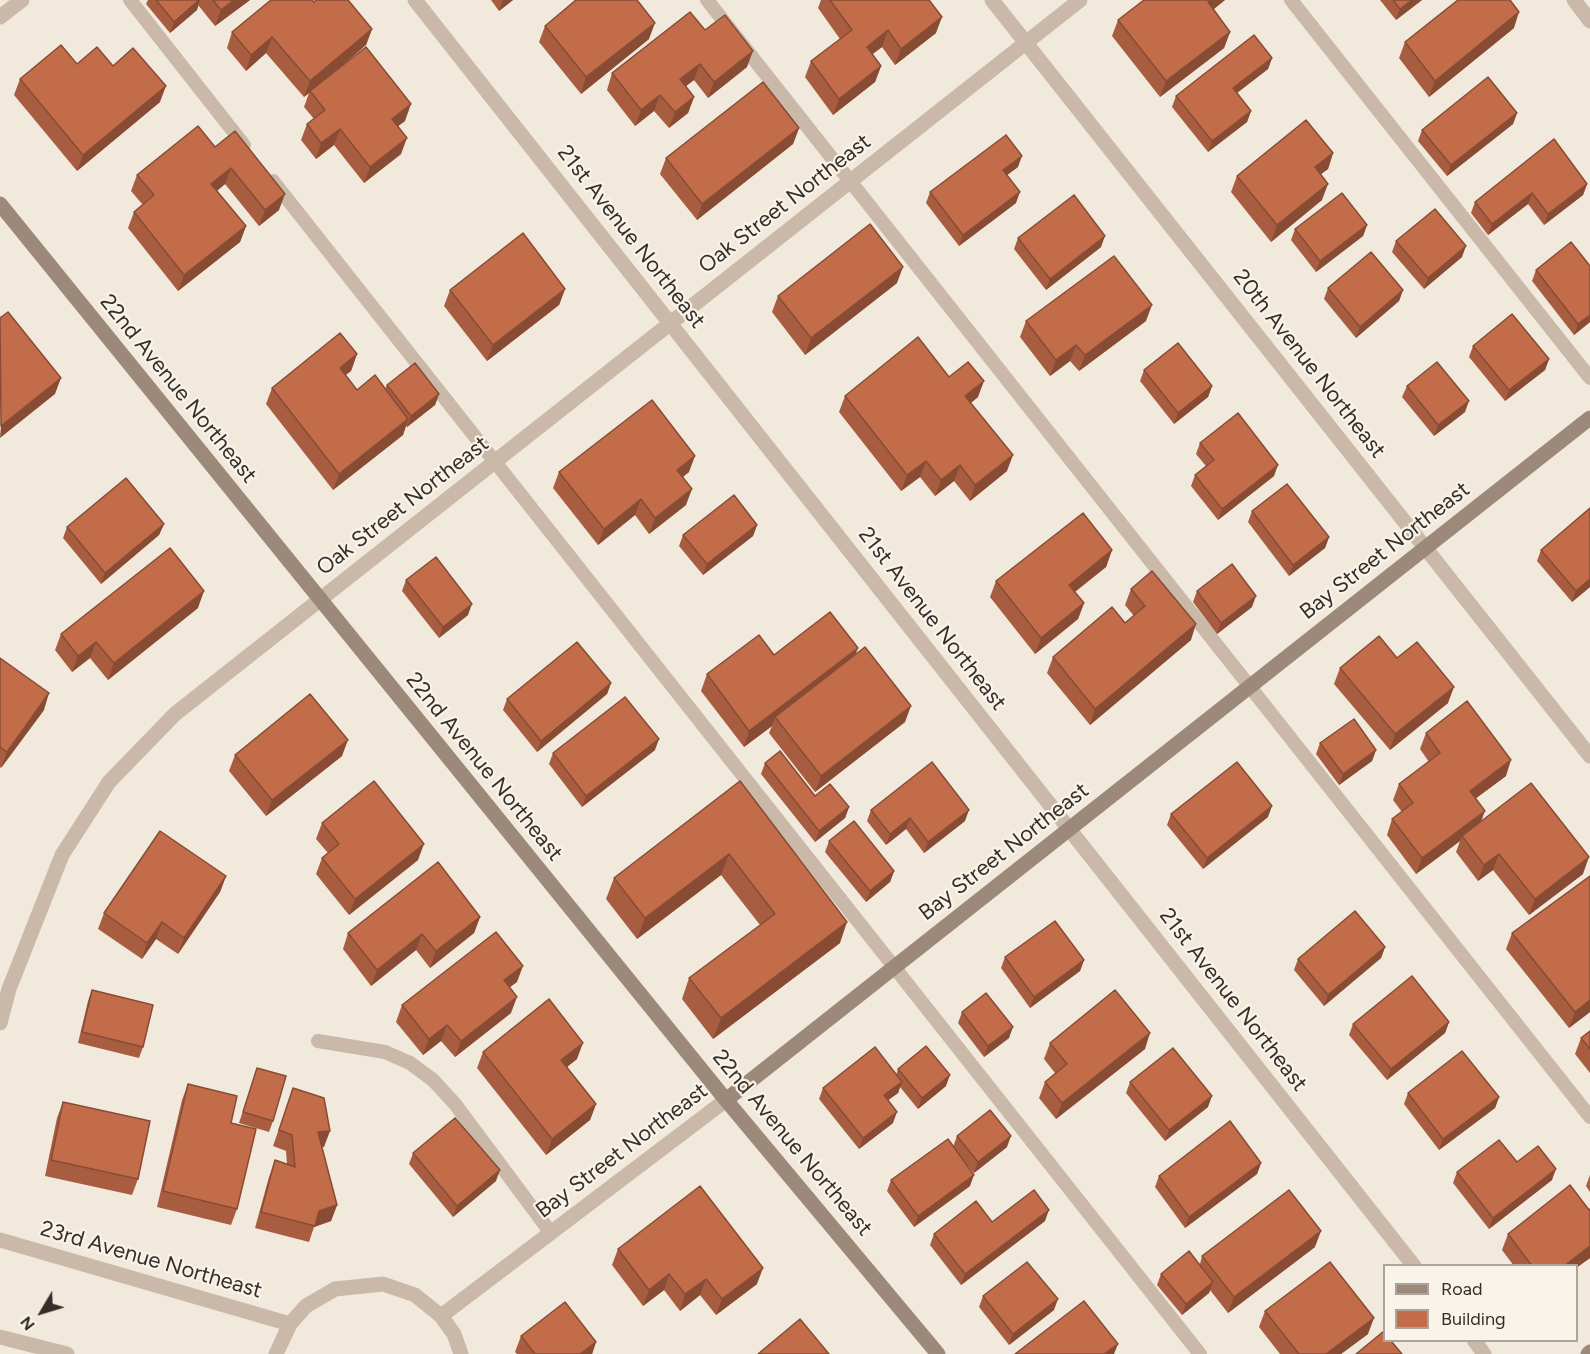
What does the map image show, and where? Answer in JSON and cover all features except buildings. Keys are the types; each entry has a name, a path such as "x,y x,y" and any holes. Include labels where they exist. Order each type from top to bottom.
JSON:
{"street":[{"path":"0,17 22,0"},
{"name":"21st Avenue Northeast","path":"414,0 1412,1264"},
{"name":"20th Avenue Northeast","path":"992,0 1590,756"},
{"name":"Oak Street Northeast","path":"0,1023 9,989 62,855 109,782 175,714 1080,0"},
{"path":"1574,0 1590,21"},
{"name":"22nd Avenue Northeast","path":"0,204 726,1100 938,1354"},
{"name":"Bay Street Northeast","path":"441,1316 726,1100 1590,418"},
{"name":"23rd Avenue Northeast","path":"0,1240 290,1324"},
{"path":"276,1354 290,1324 306,1306 335,1289 383,1284 415,1295 441,1316 454,1334 461,1354"},
{"path":"0,1337 67,1354"},
{"path":"1475,1342 1484,1354"}],"lane":[{"path":"130,0 1200,1354"},
{"path":"707,0 1590,1117"},
{"path":"1291,0 1590,378"},
{"path":"318,1041 385,1052 410,1063 432,1080 455,1104 551,1233"}]}
